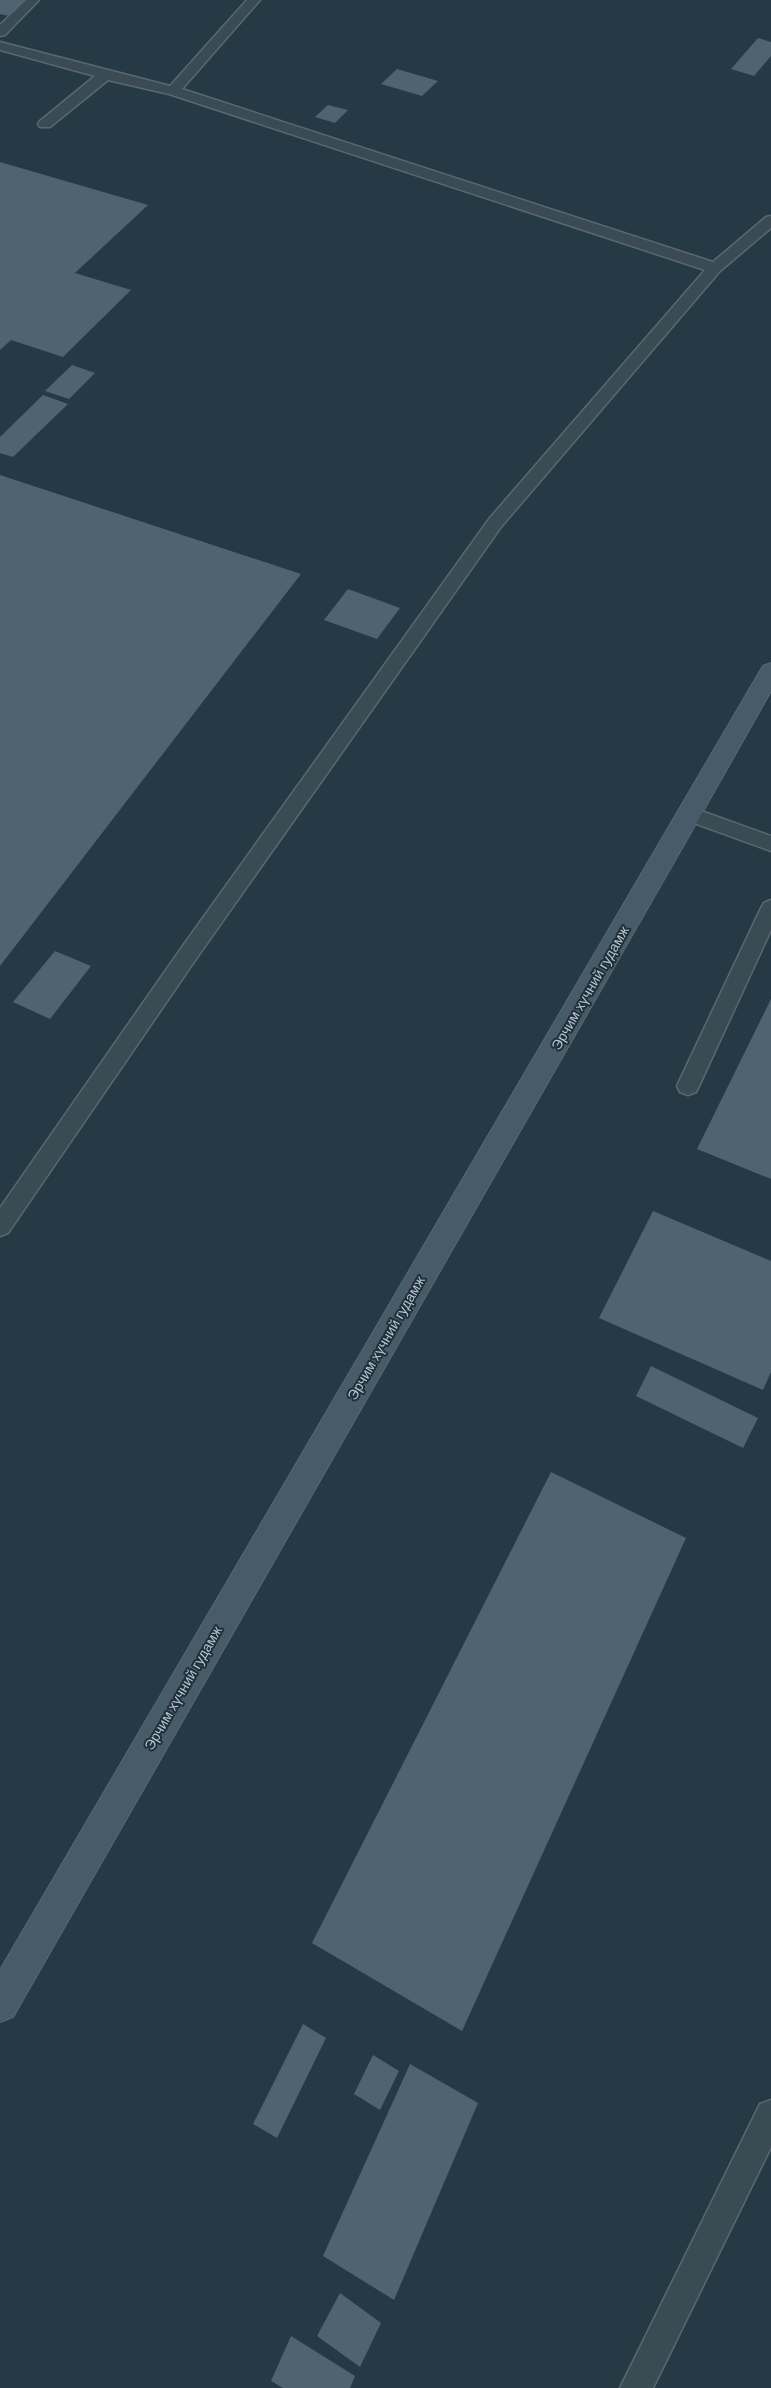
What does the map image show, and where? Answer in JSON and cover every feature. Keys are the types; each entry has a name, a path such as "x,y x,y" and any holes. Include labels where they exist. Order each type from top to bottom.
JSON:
{"main road":[{"name":"Эрчим хүчний гудамж","path":"0,2004 771,671"}],"lane":[{"path":"0,32 33,0"},
{"path":"173,91 254,0"},
{"path":"0,46 173,91 715,268"},
{"path":"45,124 106,74"},
{"path":"0,1226 189,953 495,523 715,268 771,220"},
{"path":"690,814 771,844"},
{"path":"688,1086 771,908"},
{"path":"636,2388 771,2116"}],"building":[{"path":"0,0 26,0 9,16 0,14"},
{"path":"758,38 771,42 771,56 754,76 731,69"},
{"path":"397,69 438,81 422,96 381,84"},
{"path":"328,105 348,110 335,123 315,117"},
{"path":"0,162 148,205 75,273 131,290 63,357 11,340 0,350"},
{"path":"72,365 95,373 69,399 45,391"},
{"path":"43,395 68,404 13,457 0,453 0,437"},
{"path":"0,475 301,574 0,966"},
{"path":"348,589 400,608 377,639 324,620"},
{"path":"55,951 91,966 50,1019 13,1002"},
{"path":"771,999 771,1179 697,1149"},
{"path":"653,1211 771,1261 771,1372 763,1390 599,1318"},
{"path":"651,1366 758,1418 743,1448 636,1396"},
{"path":"551,1472 686,1538 462,2031 312,1943"},
{"path":"303,2024 326,2038 277,2138 253,2124"},
{"path":"373,2055 399,2071 380,2110 354,2094"},
{"path":"410,2064 478,2103 394,2300 323,2256"},
{"path":"340,2293 381,2323 360,2367 317,2336"},
{"path":"291,2336 355,2376 350,2388 283,2388 271,2381"}]}
